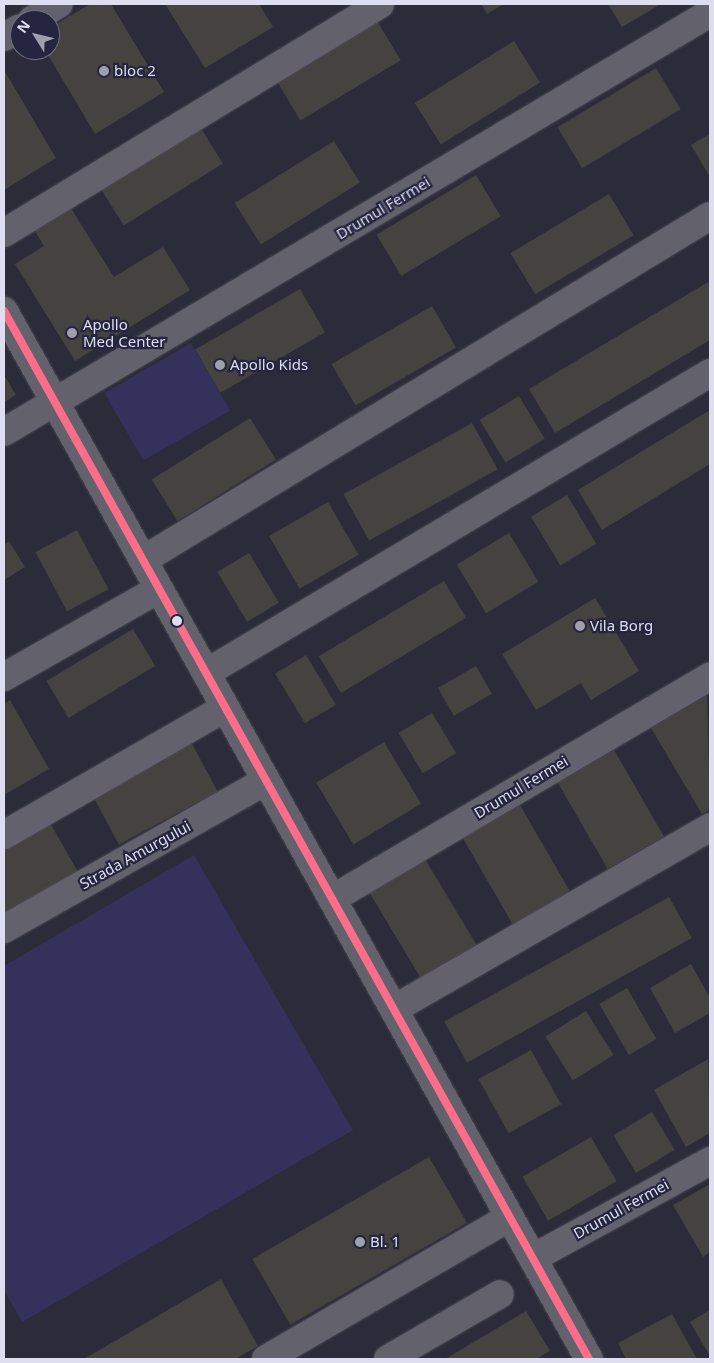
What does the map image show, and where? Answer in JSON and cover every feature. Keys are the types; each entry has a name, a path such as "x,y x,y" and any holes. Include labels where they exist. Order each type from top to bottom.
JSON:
{"street":[{"path":"4,233 380,4"},
{"name":"Drumul Fermei","path":"55,403 710,13"},
{"path":"142,560 710,216"},
{"path":"4,310 533,1258 578,1356"},
{"path":"206,673 710,373"},
{"path":"4,432 55,403"},
{"path":"4,677 159,589"},
{"name":"Drumul Fermei","path":"332,899 710,676"},
{"path":"4,835 225,708"},
{"name":"Strada Amurgului","path":"4,929 266,781"},
{"path":"394,1009 710,827"},
{"name":"Drumul Fermei","path":"533,1258 710,1161"},
{"path":"266,1359 510,1217"},
{"path":"388,1359 500,1294"}],"shaded area":[{"path":"191,343 230,411 143,461 104,393"},
{"path":"194,855 353,1130 22,1322 4,1290 4,966"}],"building":[{"name":"bloc 2","path":"90,4 111,4 164,92 95,134 51,60 60,60 60,22"},
{"path":"165,4 259,4 273,27 205,68"},
{"path":"481,4 504,4 487,14"},
{"path":"608,4 661,4 622,27"},
{"path":"376,19 401,60 300,120 276,79"},
{"path":"514,41 540,83 441,145 415,103"},
{"path":"656,68 681,109 582,168 557,127"},
{"path":"4,70 56,158 4,190"},
{"path":"197,122 223,164 124,226 98,184"},
{"path":"710,134 710,177 691,145"},
{"path":"334,141 360,183 261,245 235,203"},
{"path":"476,175 501,216 401,276 377,235"},
{"path":"609,194 634,235 535,294 510,253"},
{"path":"67,202 114,277 163,247 190,290 75,361 15,264 44,246 31,225"},
{"path":"710,281 710,340 555,433 529,389"},
{"path":"300,289 325,332 220,393 195,350"},
{"path":"432,306 456,348 356,406 332,364"},
{"path":"4,375 16,395 4,402"},
{"path":"519,396 545,439 505,463 480,420"},
{"path":"710,410 710,464 602,530 578,490"},
{"path":"250,418 276,460 178,521 152,479"},
{"path":"472,423 498,469 369,541 343,494"},
{"path":"567,495 596,544 560,565 531,517"},
{"path":"328,502 358,555 300,589 269,536"},
{"path":"77,530 108,589 67,611 36,552"},
{"path":"509,533 538,582 486,613 457,564"},
{"path":"9,541 25,567 4,580 4,545"},
{"path":"249,553 279,603 247,622 217,572"},
{"path":"444,581 466,618 341,693 319,656"},
{"name":"Vila Borg","path":"595,598 639,671 591,700 581,683 536,710 502,654"},
{"path":"133,629 155,666 69,718 46,681"},
{"path":"306,655 336,705 305,723 275,674"},
{"path":"476,666 492,694 454,716 438,688"},
{"path":"707,695 710,809 702,814 651,728"},
{"path":"10,700 49,769 4,795 4,704"},
{"path":"432,713 456,753 423,773 399,733"},
{"path":"189,738 218,792 119,844 90,791"},
{"path":"384,742 421,804 353,844 316,783"},
{"path":"614,750 664,837 608,869 558,782"},
{"path":"520,805 570,892 513,925 463,838"},
{"path":"49,821 78,872 4,915 4,846"},
{"path":"425,859 477,945 421,978 369,892"},
{"path":"669,897 692,938 467,1063 444,1022"},
{"path":"691,964 710,998 710,1013 675,1033 650,988"},
{"path":"627,988 656,1039 629,1055 599,1004"},
{"path":"586,1011 614,1055 573,1081 545,1036"},
{"path":"531,1050 561,1104 509,1133 479,1079"},
{"path":"708,1059 710,1133 686,1147 654,1090"},
{"path":"652,1112 675,1150 636,1173 613,1135"},
{"path":"591,1137 616,1181 548,1221 523,1176"},
{"name":"Bl. 1","path":"429,1157 467,1223 290,1325 252,1259"},
{"path":"710,1184 710,1252 703,1257 673,1205"},
{"path":"221,1279 258,1346 235,1359 84,1359"},
{"path":"710,1310 710,1356 690,1322"},
{"path":"526,1311 550,1351 536,1359 445,1359"},
{"path":"672,1314 697,1359 626,1359 618,1343"}],"transit line":[{"path":"4,311 589,1359"}],"place":[{"name":"bloc 2","path":"104,71"},
{"name":"Apollo Med Center","path":"72,333"},
{"name":"Apollo Kids","path":"220,365"},
{"name":"Vila Borg","path":"580,626"},
{"name":"Bl. 1","path":"360,1242"}]}
